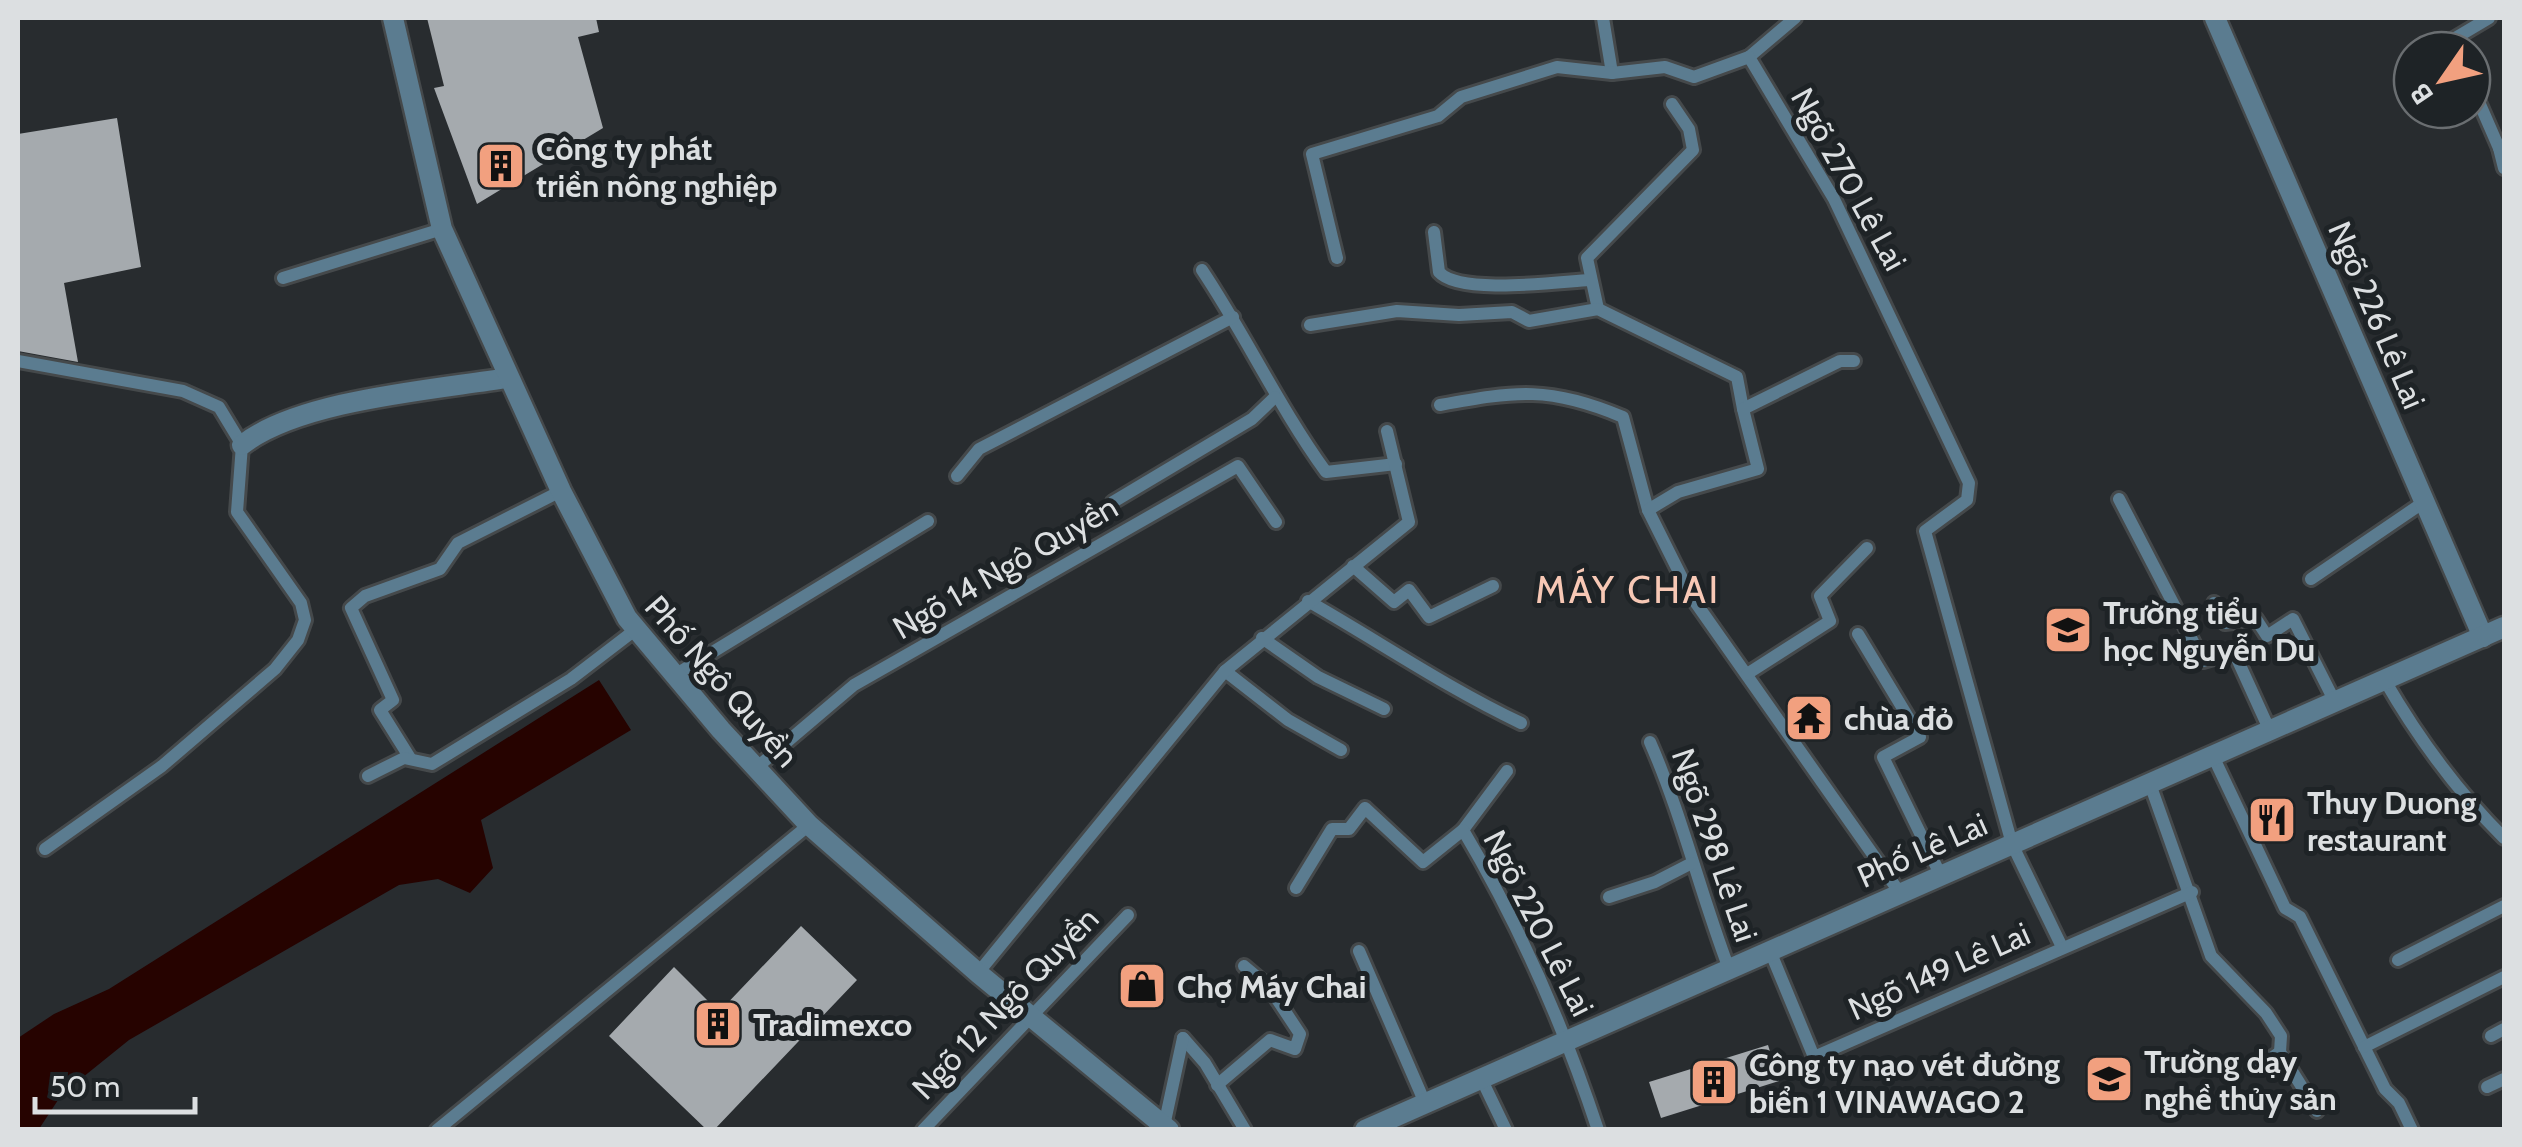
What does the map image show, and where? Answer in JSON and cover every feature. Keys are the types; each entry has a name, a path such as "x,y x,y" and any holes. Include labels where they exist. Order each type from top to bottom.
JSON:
{"street":[{"name":"Phố Ngô Quyền","path":"393,18 442,229 561,491 635,630 755,769 809,824 1028,1015 1166,1128"},
{"name":"Ngõ 226 Lê Lai","path":"2216,18 2484,636"},
{"path":"242,445 276,423 357,403 507,378"},
{"name":"Phố Lê Lai","path":"1365,1130 1728,966 1770,951 2504,627"}],"lane":[{"path":"1603,18 1612,73"},
{"path":"1338,258 1312,154 1438,116 1461,98 1557,67 1612,73 1665,68 1694,77 1748,57 1795,18"},
{"name":"Ngõ 270 Lê Lai","path":"1748,57 1834,198 1970,483 1967,500 1925,531 2012,844"},
{"path":"1598,309 1587,258 1692,150 1689,128 1672,104"},
{"path":"2502,147 2504,168"},
{"path":"283,278 442,229"},
{"path":"1434,232 1439,272 1449,280 1513,284 1589,280"},
{"path":"1202,270 1233,317 1275,397 1326,472 1396,464"},
{"path":"1310,325 1397,311 1459,315 1512,312 1530,321 1598,309 1737,377 1758,470 1678,492 1648,510"},
{"path":"957,476 979,449 1233,317"},
{"path":"18,361 198,396 218,407 242,445 237,512 302,604 306,620 298,640 275,669 162,766 45,849"},
{"path":"1743,409 1840,361 1854,361"},
{"path":"1440,405 1521,392 1576,397 1623,416 1648,510 1691,596 1900,893"},
{"path":"1113,502 1252,419 1275,397"},
{"path":"978,972 1225,671 1410,522 1388,431"},
{"name":"Ngõ 14 Ngô Quyền","path":"755,769 854,685 1238,466 1276,522"},
{"path":"410,758 380,710 393,700 351,608 366,596 440,568 458,543 561,491"},
{"path":"2120,500 2203,661 2234,652 2270,731"},
{"path":"2311,579 2424,502"},
{"path":"676,675 928,522"},
{"path":"1747,674 1830,621 1820,596 1867,548"},
{"path":"1353,566 1394,602 1409,590 1429,617 1493,586"},
{"path":"1308,601 1417,663 1450,690 1522,723"},
{"path":"2214,603 2225,623 2256,619 2267,636 2294,620 2335,702"},
{"path":"368,776 410,758 432,764 571,679 635,630"},
{"path":"1858,634 1920,737 1883,757 1940,876"},
{"path":"1262,638 1318,676 1384,709"},
{"path":"1225,671 1288,720 1341,750"},
{"path":"2384,679 2417,736 2466,800 2504,838"},
{"name":"Ngõ 298 Lê Lai","path":"1650,742 1678,806 1692,864 1728,966"},
{"path":"2213,756 2246,834 2285,908 2300,917 2364,1047 2412,1130"},
{"path":"1463,830 1507,771"},
{"path":"2150,784 2192,892 2211,956 2266,1012 2281,1036 2280,1052 2317,1111"},
{"name":"Ngõ 220 Lê Lai","path":"1296,888 1332,829 1349,828 1365,808 1423,862 1463,830 1522,936 1568,1040 1598,1130"},
{"path":"437,1130 809,824"},
{"path":"2012,844 2062,946"},
{"path":"1609,897 1655,882 1692,864"},
{"name":"Ngõ 149 Lê Lai","path":"1770,951 1814,1056 2192,892"},
{"path":"2398,960 2504,906"},
{"name":"Ngõ 12 Ngô Quyền","path":"922,1130 1028,1015 1128,915"},
{"path":"1360,951 1426,1103"},
{"path":"1217,1084 1270,1040 1295,1049 1300,1034 1269,987 1244,966"},
{"path":"2364,1047 2504,977"},
{"path":"2490,1036 2504,1029"},
{"path":"1166,1128 1183,1038 1244,1130"},
{"path":"2256,1069 2280,1052"},
{"path":"1481,1078 1506,1130"},
{"path":"2487,1087 2504,1079"}],"shaded area":[{"path":"599,680 631,730 481,820 493,868 470,893 438,879 399,885 129,1040 62,1094 39,1129 18,1129 18,1038 54,1014 109,989"}],"building":[{"name":"Công ty phát triền nông nghiệp","path":"427,18 596,18 599,32 578,37 603,128 477,204 434,88 444,86"},
{"path":"117,118 141,267 64,283 78,362 18,351 18,134"},
{"name":"Tradimexco","path":"801,926 857,980 714,1130 707,1130 609,1036 674,967 719,1012"},
{"name":"Công ty nạo vét đường biển 1 VINAWAGO 2","path":"1768,1045 1779,1081 1661,1118 1649,1082"}],"place":[{"name":"Công ty phát triền nông nghiệp","path":"501,166"},
{"name":"Trường tiểu học Nguyễn Du","path":"2068,630"},
{"name":"chùa đỏ","path":"1809,718"},
{"name":"Thuy Duong restaurant","path":"2272,820"},
{"name":"Chợ Máy Chai","path":"1142,986"},
{"name":"Tradimexco","path":"718,1024"},
{"name":"Trường dạy nghề thủy sản","path":"2109,1079"},
{"name":"Công ty nạo vét đường biển 1 VINAWAGO 2","path":"1714,1082"}],"district":[{"name":"MÁY CHAI","path":"1628,589"}]}
